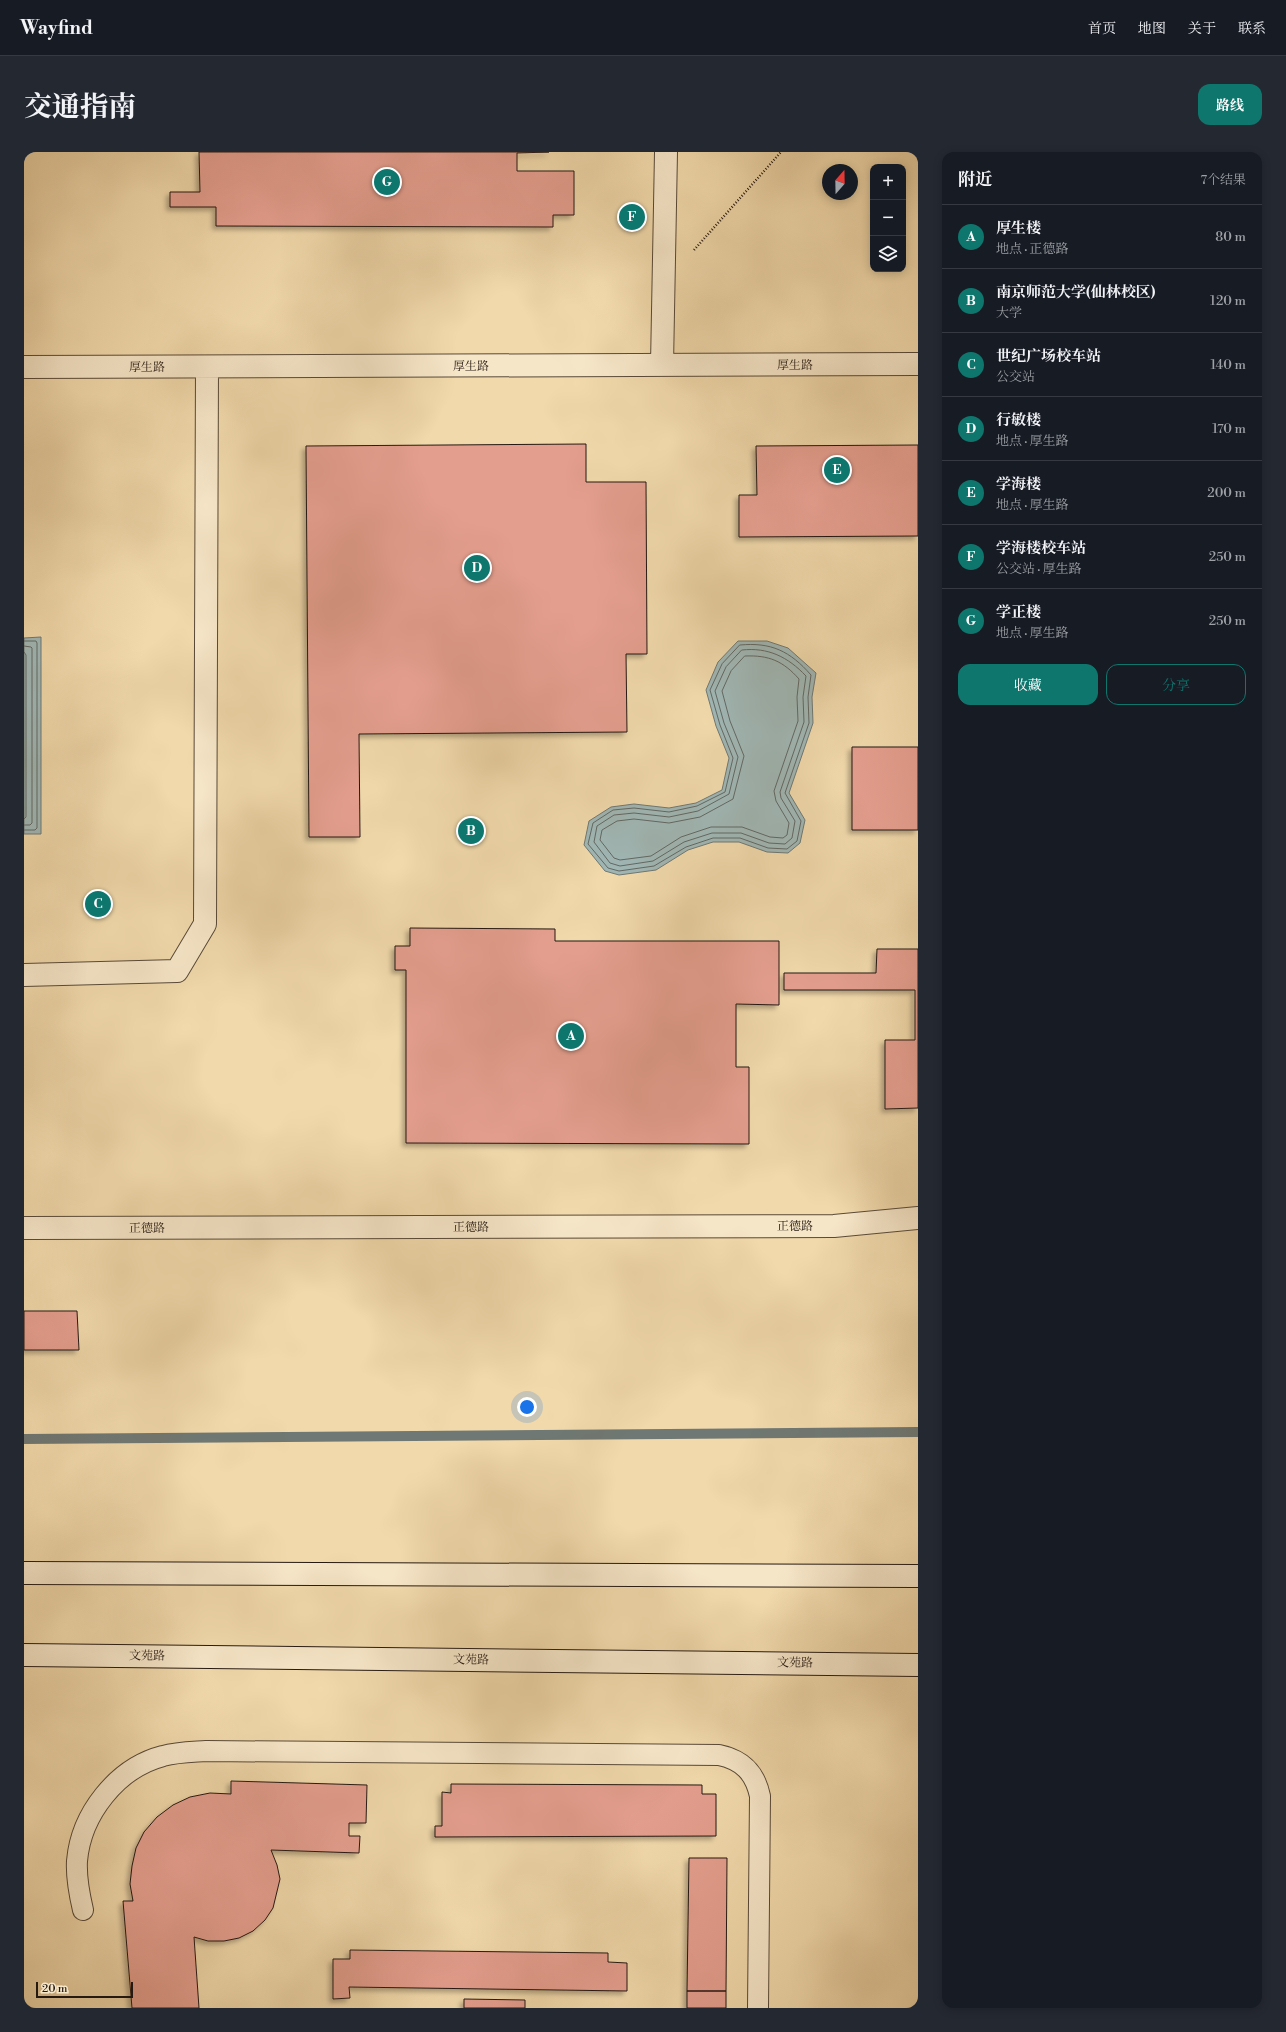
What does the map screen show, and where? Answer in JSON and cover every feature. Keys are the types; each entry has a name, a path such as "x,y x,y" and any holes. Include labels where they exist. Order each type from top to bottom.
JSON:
{"street":[{"path":"662,365 666,152"},
{"name":"厚生路","path":"24,367 918,364"},
{"path":"24,975 177,971 205,924 207,367"},
{"name":"正德路","path":"24,1228 834,1226 918,1218"},
{"path":"24,1573 918,1576"},
{"name":"文苑路","path":"24,1655 918,1665"}],"lane":[{"path":"83,1910 77,1885 77,1860 82,1836 92,1812 107,1792 123,1777 141,1765 162,1756 184,1752 206,1751 719,1755 731,1757 742,1763 751,1772 757,1783 760,1796 758,2008"}],"path":[{"path":"663,284 781,152"}],"water":[{"path":"41,637 41,834 24,834 24,638"},
{"path":"738,641 767,641 788,648 816,673 812,697 813,723 789,793 805,820 800,843 788,853 767,852 739,842 713,842 688,850 656,870 619,875 605,871 584,845 589,821 611,807 634,804 669,808 696,803 722,790 729,758 716,726 706,690 718,662"}],"building":[{"path":"199,152 549,152 517,153 517,171 574,171 574,215 553,215 553,227 216,226 216,207 170,207 170,192 200,192"},
{"path":"586,444 586,482 646,482 647,654 626,654 627,732 359,734 360,837 309,837 306,446"},
{"path":"918,445 918,536 739,537 739,495 757,495 756,446"},
{"path":"852,747 918,747 918,830 852,830"},
{"path":"410,928 555,929 555,941 779,941 779,1005 736,1004 736,1067 749,1067 749,1144 406,1143 406,970 395,970 395,946 410,946"},
{"path":"877,949 918,949 918,1108 885,1109 885,1040 915,1040 915,990 784,990 784,973 876,973"},
{"path":"24,1311 77,1311 79,1350 24,1350"},
{"path":"231,1781 367,1785 366,1823 349,1823 349,1836 360,1836 359,1853 271,1850 277,1865 280,1879 273,1908 265,1920 253,1931 239,1938 224,1941 208,1941 194,1937 199,2008 132,2008 123,1901 133,1901 130,1884 136,1848 144,1832 157,1817 173,1805 190,1797 210,1793 231,1794"},
{"path":"451,1784 702,1785 702,1794 716,1794 716,1836 435,1837 435,1826 442,1826 442,1792 451,1793"},
{"path":"689,1858 727,1858 726,1991 687,1991"},
{"path":"350,1950 608,1953 608,1962 627,1963 627,1991 349,1987 350,1998 333,1999 333,1959 350,1959"},
{"path":"687,1991 726,1991 726,2008 687,2008"},
{"path":"464,1999 525,2000 525,2008 464,2008"}],"waterway":[{"path":"24,1439 918,1432"}],"place":[{"name":"学正楼","path":"387,182"},
{"name":"学海楼校车站","path":"632,217"},
{"name":"学海楼","path":"837,470"},
{"name":"行敏楼","path":"477,568"},
{"name":"南京师范大学(仙林校区)","path":"471,831"},
{"name":"世纪广场校车站","path":"98,904"},
{"name":"厚生楼","path":"571,1036"}]}
